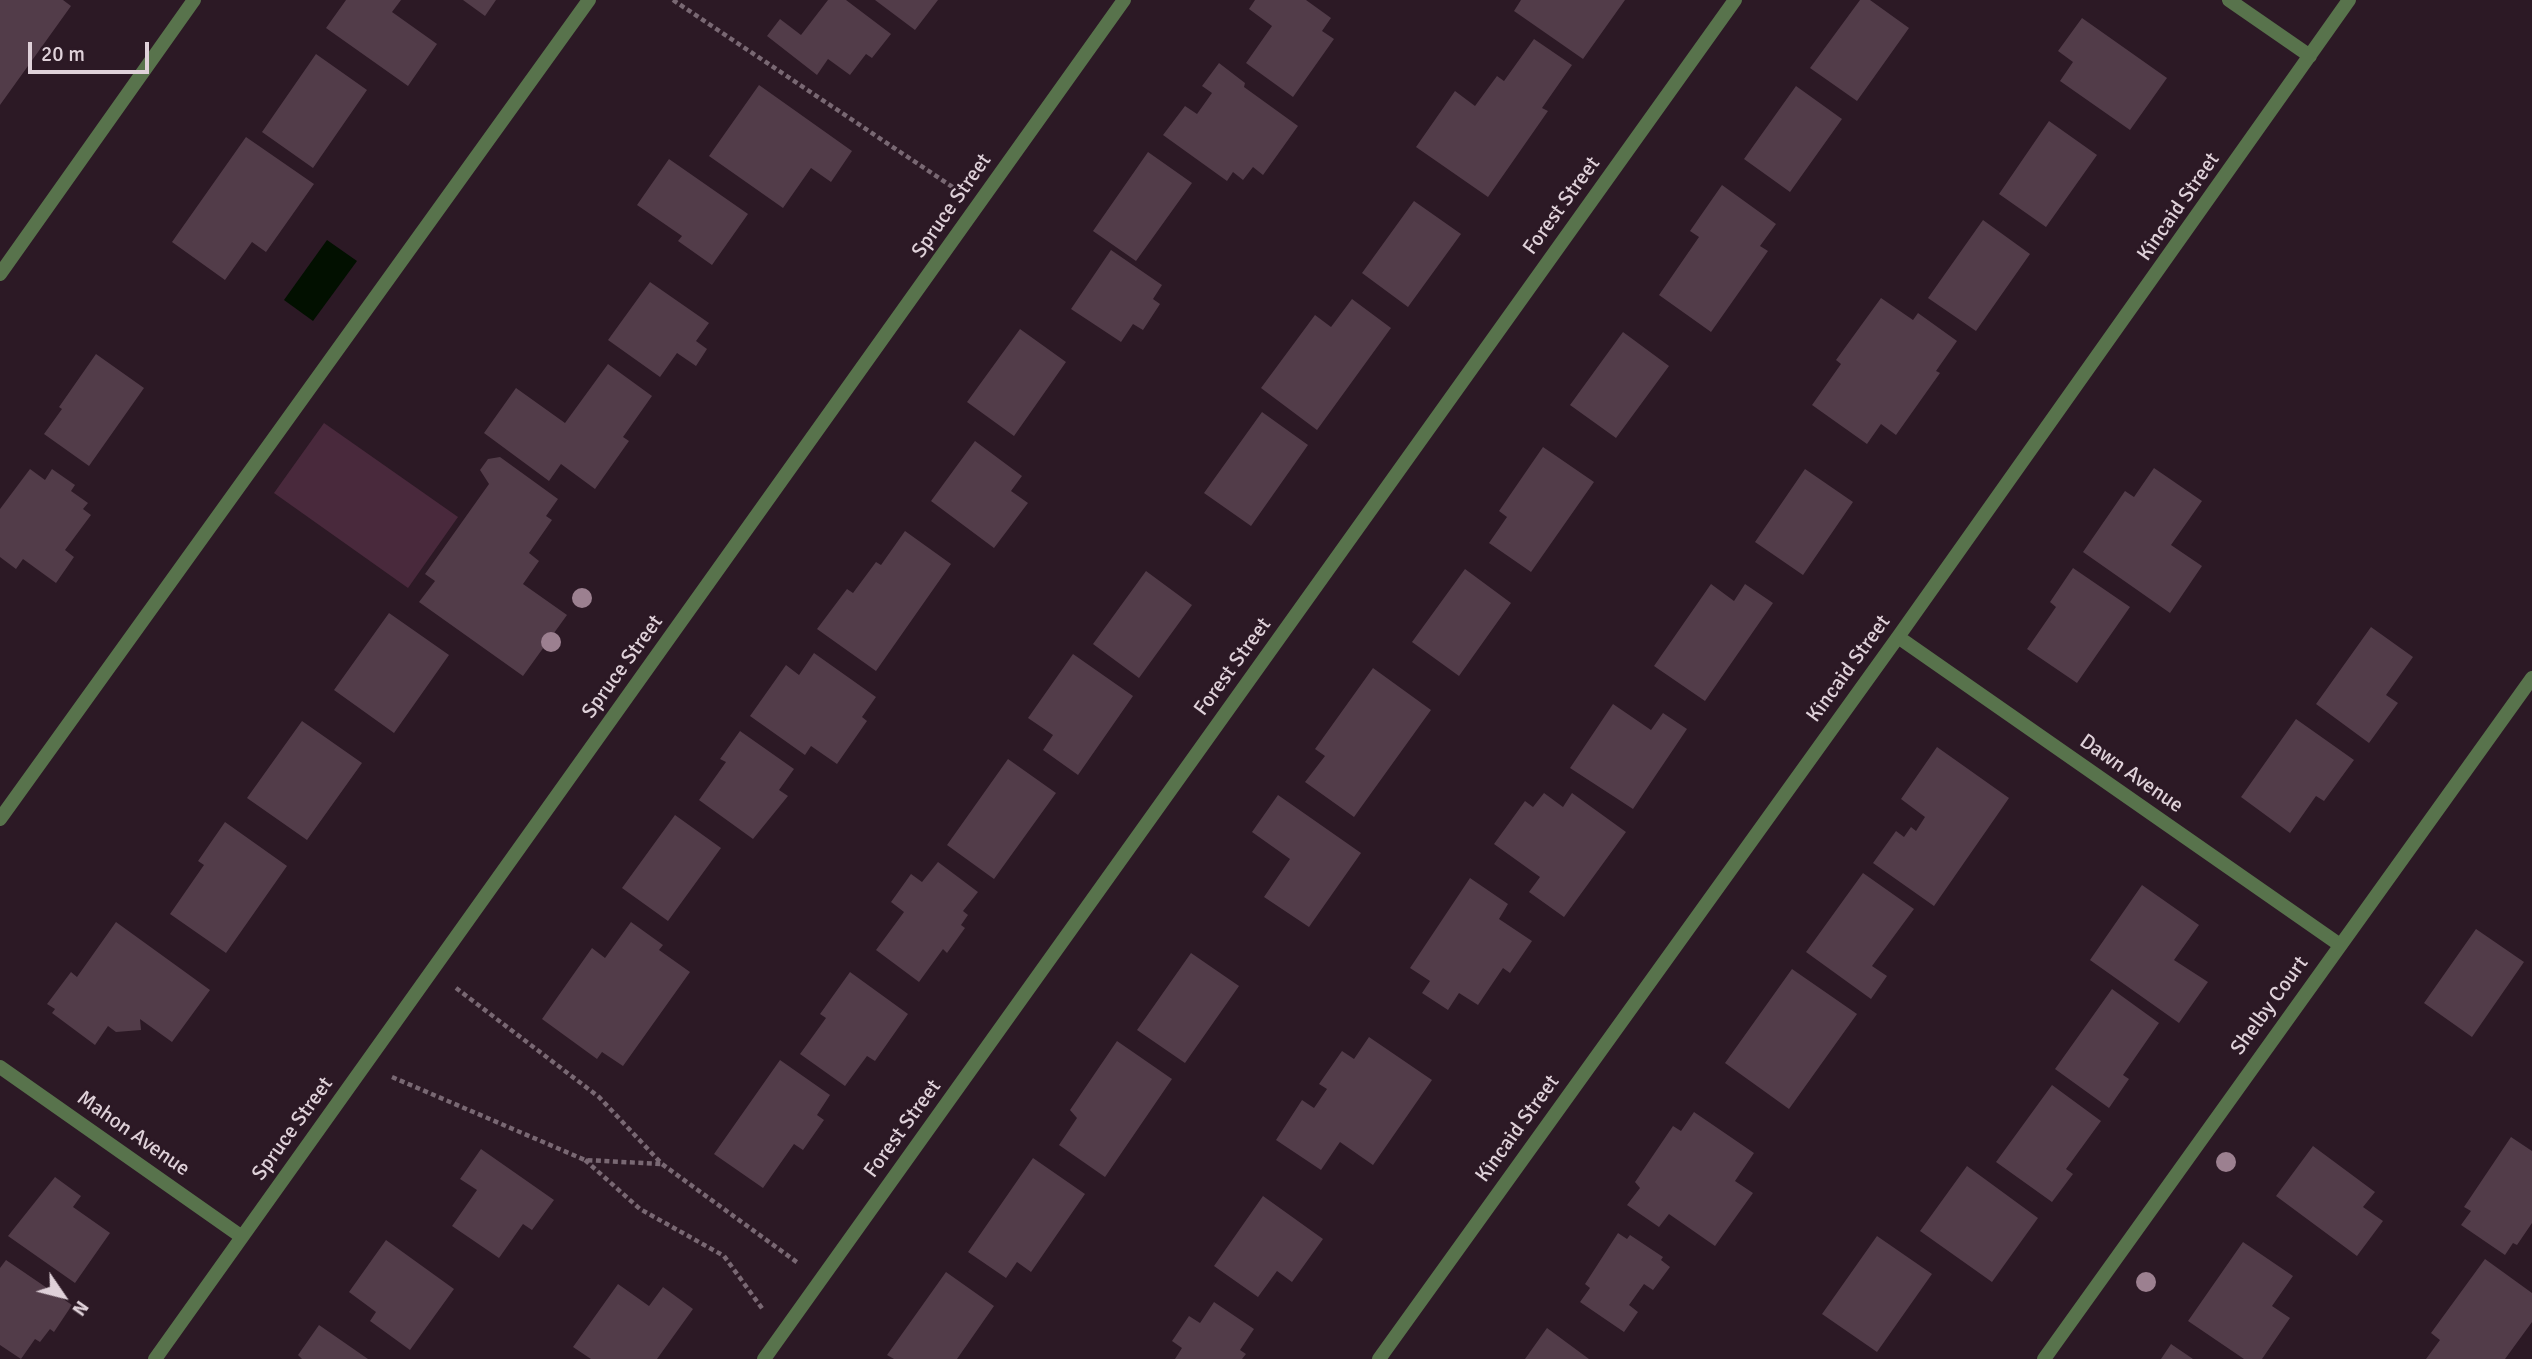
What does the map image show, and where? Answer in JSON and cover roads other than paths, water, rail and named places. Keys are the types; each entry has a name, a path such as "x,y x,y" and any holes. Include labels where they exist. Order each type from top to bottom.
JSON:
{"street":[{"path":"0,274 194,0"},
{"path":"0,820 589,0"},
{"name":"Spruce Street","path":"155,1359 1124,0"},
{"name":"Forest Street","path":"764,1359 1735,0"},
{"path":"2229,0 2309,56"},
{"name":"Kincaid Street","path":"1379,1359 1898,637 2349,0"},
{"name":"Dawn Avenue","path":"1898,637 2340,945"},
{"name":"Shelby Court","path":"2044,1359 2532,678"},
{"name":"Mahon Avenue","path":"0,1067 242,1237"}]}
